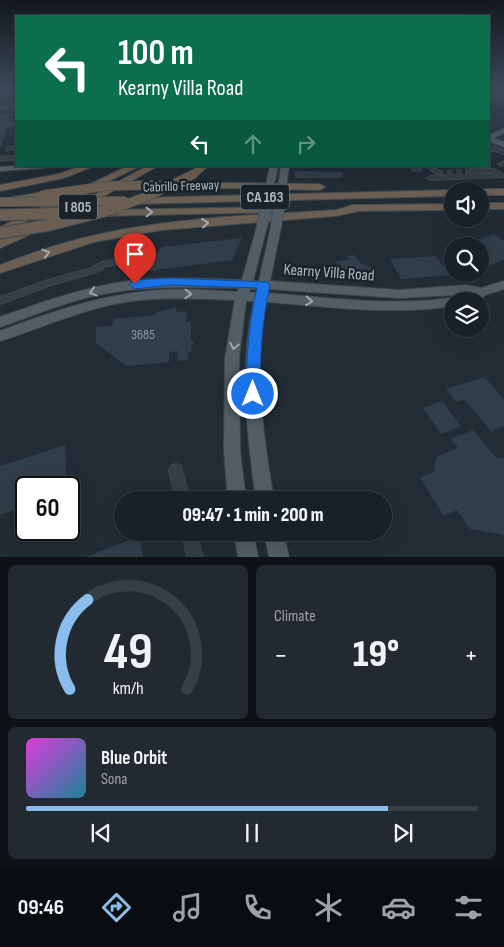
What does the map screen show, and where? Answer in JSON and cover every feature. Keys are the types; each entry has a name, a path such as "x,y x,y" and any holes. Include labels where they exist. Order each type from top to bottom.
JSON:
{"highway":[{"path":"0,188 61,176 87,167"},
{"name":"I 805","path":"0,232 134,167"},
{"name":"I 805","path":"0,244 47,223 152,167"},
{"path":"0,232 62,222 102,212 172,186 203,167"},
{"path":"0,203 106,186 371,188 397,193"},
{"path":"489,192 504,192"},
{"name":"Cabrillo Freeway","path":"0,203 444,193"},
{"name":"Cabrillo Freeway","path":"0,215 444,206"},
{"path":"489,206 504,206"},
{"path":"0,269 56,249 122,233 190,224 336,213 360,208"}],"main road":[{"path":"490,140 504,131"},
{"path":"490,140 504,139"},
{"path":"490,140 504,145"},
{"path":"0,170 34,167"},
{"path":"236,491 232,451 232,358 244,291 262,226 274,167"},
{"path":"264,491 257,448 253,394 253,361 262,291 276,227 285,167"},
{"name":"Kearny Villa Road","path":"0,322 35,309 97,291 135,284 171,282 244,291"},
{"name":"Kearny Villa Road","path":"0,336 101,302 124,298 244,291 398,294 467,288 481,292 504,285"},
{"name":"Kearny Villa Road","path":"262,291 404,307 444,303"},
{"path":"245,541 248,557"},
{"path":"275,541 279,557"}],"street":[{"path":"0,126 15,124"},
{"path":"490,149 504,152"},
{"path":"0,159 15,158"},
{"path":"429,167 434,172 438,172"},
{"path":"473,169 494,171 503,176"},
{"path":"430,178 503,176"},
{"path":"0,301 50,282 94,270 105,264 136,259 135,284"},
{"path":"176,471 180,491"},
{"path":"192,541 195,557"}],"building":[{"path":"13,114 12,117 7,117 7,119 15,117 15,120 0,123 0,115"},
{"path":"7,127 1,149 0,149 0,128"},
{"path":"15,145 15,150 5,152 6,146"},
{"path":"410,167 422,167 424,172 412,172"},
{"path":"294,171 342,172 343,178 295,178"},
{"path":"493,234 504,241 504,259 489,266 489,237 486,237"},
{"path":"242,238 232,260 141,272 161,247"},
{"path":"355,255 360,263 372,268 369,273 363,270 365,273 331,276 326,266 337,265 336,261 350,260 347,256"},
{"path":"436,256 444,267 444,275 401,279 390,259"},
{"path":"176,308 176,312 187,311 186,322 191,322 191,340 195,343 191,345 192,350 188,353 188,360 177,361 178,351 169,352 169,362 126,366 96,343 96,327 111,326 114,319 155,315 156,312"},
{"path":"484,377 504,399 504,426 491,431 464,399 456,402 446,389"},
{"path":"442,401 461,426 441,434 423,408"},
{"path":"473,430 497,459 502,457 504,459 504,535 470,529 457,510 444,516 420,478 434,472 436,457 458,448 451,439"},
{"path":"65,445 66,476 15,476 15,510 0,515 0,466"},
{"path":"127,541 141,541 143,557 86,557"}],"tunnel":[{"path":"438,173 472,171"}],"route":[{"path":"135,284 171,282 264,285 258,310 253,361 253,394"}]}
